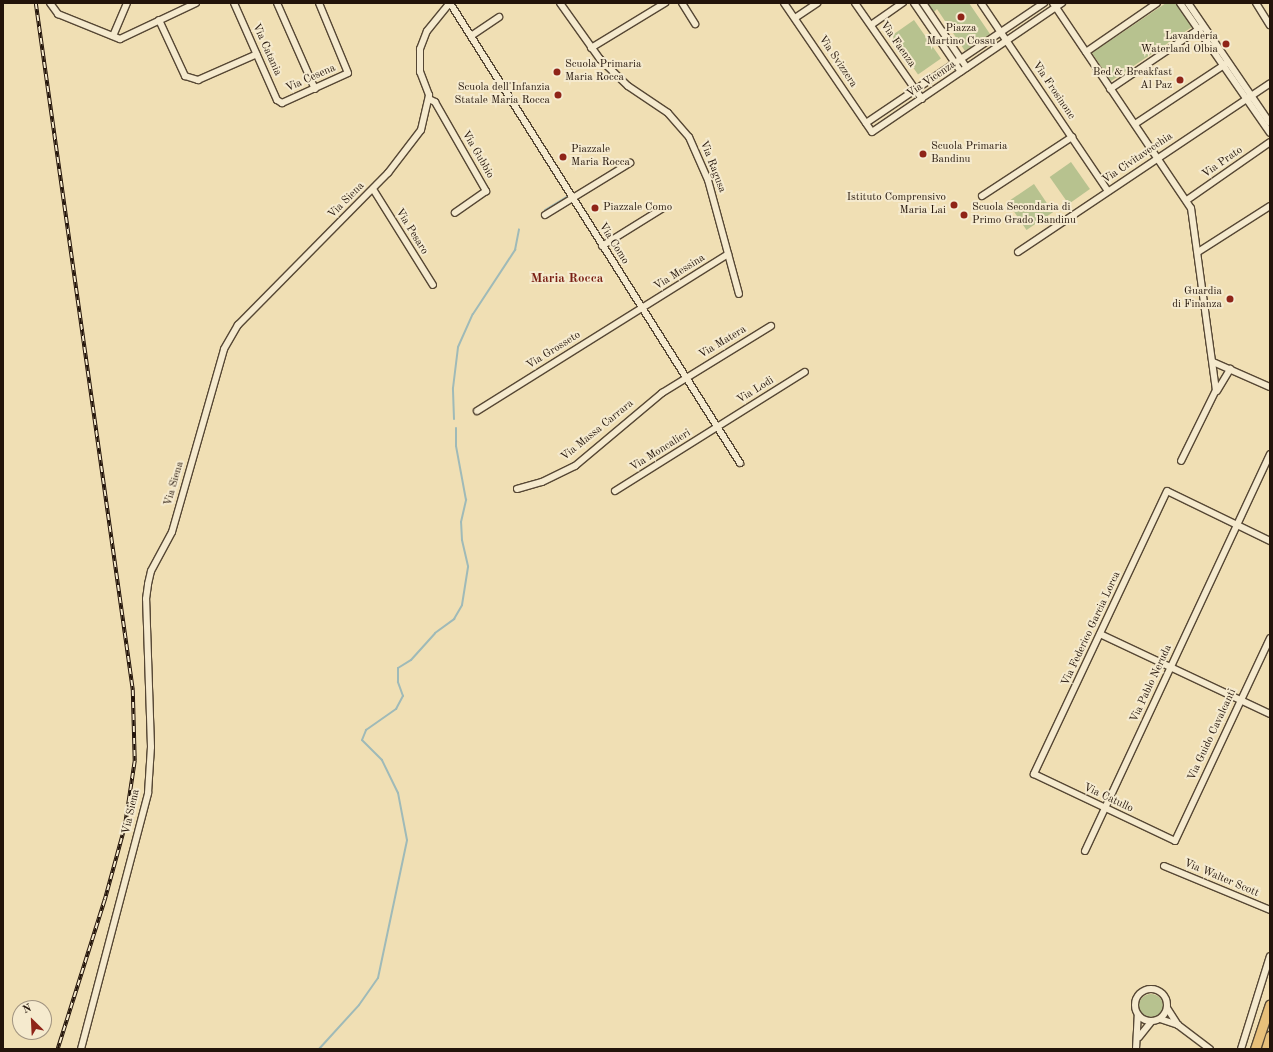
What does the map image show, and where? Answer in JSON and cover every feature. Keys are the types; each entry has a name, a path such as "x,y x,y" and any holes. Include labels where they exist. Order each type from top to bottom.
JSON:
{"highway":[{"path":"1255,1049 1270,1004"},
{"path":"1266,1049 1270,1036"}],"street":[{"path":"50,3 58,14 120,39 196,3"},
{"path":"113,36 127,3"},
{"name":"Via Catania","path":"234,3 277,100 282,103"},
{"path":"277,3 315,88"},
{"name":"Via Cesena","path":"282,103 348,73 319,3"},
{"name":"Via Como","path":"450,3 740,463"},
{"name":"Via Siena","path":"81,1049 148,793 151,747 146,599 148,584 151,571 172,532 224,349 238,325 373,189 407,150 421,130 428,99 428,88 420,72 420,49 427,32 450,3"},
{"name":"Via Ragusa","path":"560,3 590,48 628,86 668,113 689,137 708,180 739,294"},
{"path":"590,48 665,3"},
{"path":"682,3 695,24"},
{"name":"Via Svizzera","path":"784,3 872,132"},
{"path":"795,18 817,3"},
{"name":"Via Faenza","path":"855,3 922,99"},
{"path":"870,25 903,3"},
{"path":"914,3 961,72"},
{"path":"923,3 967,68"},
{"name":"Via Frosinone","path":"981,3 1108,191"},
{"name":"Via Vicenza","path":"866,123 1044,3"},
{"name":"Via Vicenza","path":"872,132 1006,41 1054,5 1062,3"},
{"path":"1086,52 1158,3"},
{"path":"1180,3 1201,28 1249,97 1270,123"},
{"path":"1188,3 1201,28"},
{"path":"1256,3 1270,25"},
{"path":"1054,5 1187,200 1194,217 1216,392"},
{"path":"471,36 499,17"},
{"path":"159,20 185,76 198,80 257,54"},
{"path":"1110,89 1201,28"},
{"path":"1135,124 1225,63"},
{"name":"Via Civitavecchia","path":"1018,252 1270,83"},
{"path":"1249,97 1270,133"},
{"name":"Via Gubbio","path":"428,99 435,102 486,191 455,213"},
{"path":"982,196 1072,137"},
{"name":"Via Prato","path":"1187,200 1270,142"},
{"path":"545,215 630,163"},
{"name":"Via Pesaro","path":"373,189 433,285"},
{"path":"1198,252 1270,206"},
{"path":"602,246 663,208"},
{"name":"Via Messina","path":"642,308 728,254"},
{"name":"Via Grosseto","path":"477,411 642,308"},
{"name":"Via Matera","path":"686,377 771,326"},
{"path":"1213,362 1270,388"},
{"path":"1181,461 1216,392 1230,369"},
{"name":"Via Lodi","path":"717,427 805,372"},
{"name":"Via Massa Carrara","path":"518,489 542,482 575,466 640,409 686,377"},
{"name":"Via Moncalieri","path":"615,491 717,427"},
{"name":"Via Pablo Neruda","path":"1085,851 1270,454"},
{"name":"Via Federico Garcia Lorca","path":"1034,774 1167,491 1237,525"},
{"path":"1237,525 1270,541"},
{"path":"1100,634 1171,666 1270,714"},
{"name":"Via Guido Cavalcanti","path":"1175,841 1270,638"},
{"name":"Via Catullo","path":"1034,774 1175,841"},
{"name":"Via Walter Scott","path":"1164,866 1270,910"},
{"path":"1241,1049 1270,956"},
{"path":"1136,1049 1139,1037 1136,1000 1146,990 1161,992 1167,1001 1167,1008 1160,1019"},
{"path":"1167,1008 1178,1025"},
{"path":"1138,1015 1151,1022"},
{"path":"1139,1037 1151,1022 1160,1019 1178,1025 1210,1049"}],"green space":[{"name":"Piazza Martino Cossu","path":"927,3 969,3 990,34 965,51 937,9 933,13"},
{"path":"1166,3 1176,3 1192,27 1111,81 1092,53"},
{"path":"914,20 941,59 918,75 891,36"},
{"path":"1071,162 1090,189 1069,204 1050,177"},
{"path":"1034,184 1053,212 1026,230 1007,202"},
{"path":"1151,994 1159,998 1163,1006 1159,1014 1151,1018 1143,1014 1139,1006 1143,998"}],"waterway":[{"path":"545,210 568,196"},
{"path":"454,419 453,388 458,347 473,314 515,250 519,229"},
{"path":"319,1049 359,1005 378,978 407,840 398,793 382,760 362,740 366,730 396,709 403,696 398,682 398,668 411,660 435,633 454,619 462,605 468,566 462,540 461,522 466,500 456,446 456,428"}],"railway":[{"path":"36,3 133,690 135,761 125,827 105,900 58,1049"}],"place":[{"name":"Piazza Martino Cossu","path":"961,17"},
{"name":"Lavanderia Waterland Olbia","path":"1226,44"},
{"name":"Scuola Primaria Maria Rocca","path":"557,72"},
{"name":"Bed & Breakfast Al Paz","path":"1180,80"},
{"name":"Scuola dell'Infanzia Statale Maria Rocca","path":"558,95"},
{"name":"Scuola Primaria Bandinu","path":"923,154"},
{"name":"Piazzale Maria Rocca","path":"563,157"},
{"name":"Istituto Comprensivo Maria Lai","path":"954,205"},
{"name":"Piazzale Como","path":"595,208"},
{"name":"Scuola Secondaria di Primo Grado Bandinu","path":"964,215"},
{"name":"Guardia di Finanza","path":"1230,299"}],"district":[{"name":"Maria Rocca","path":"567,279"}]}
